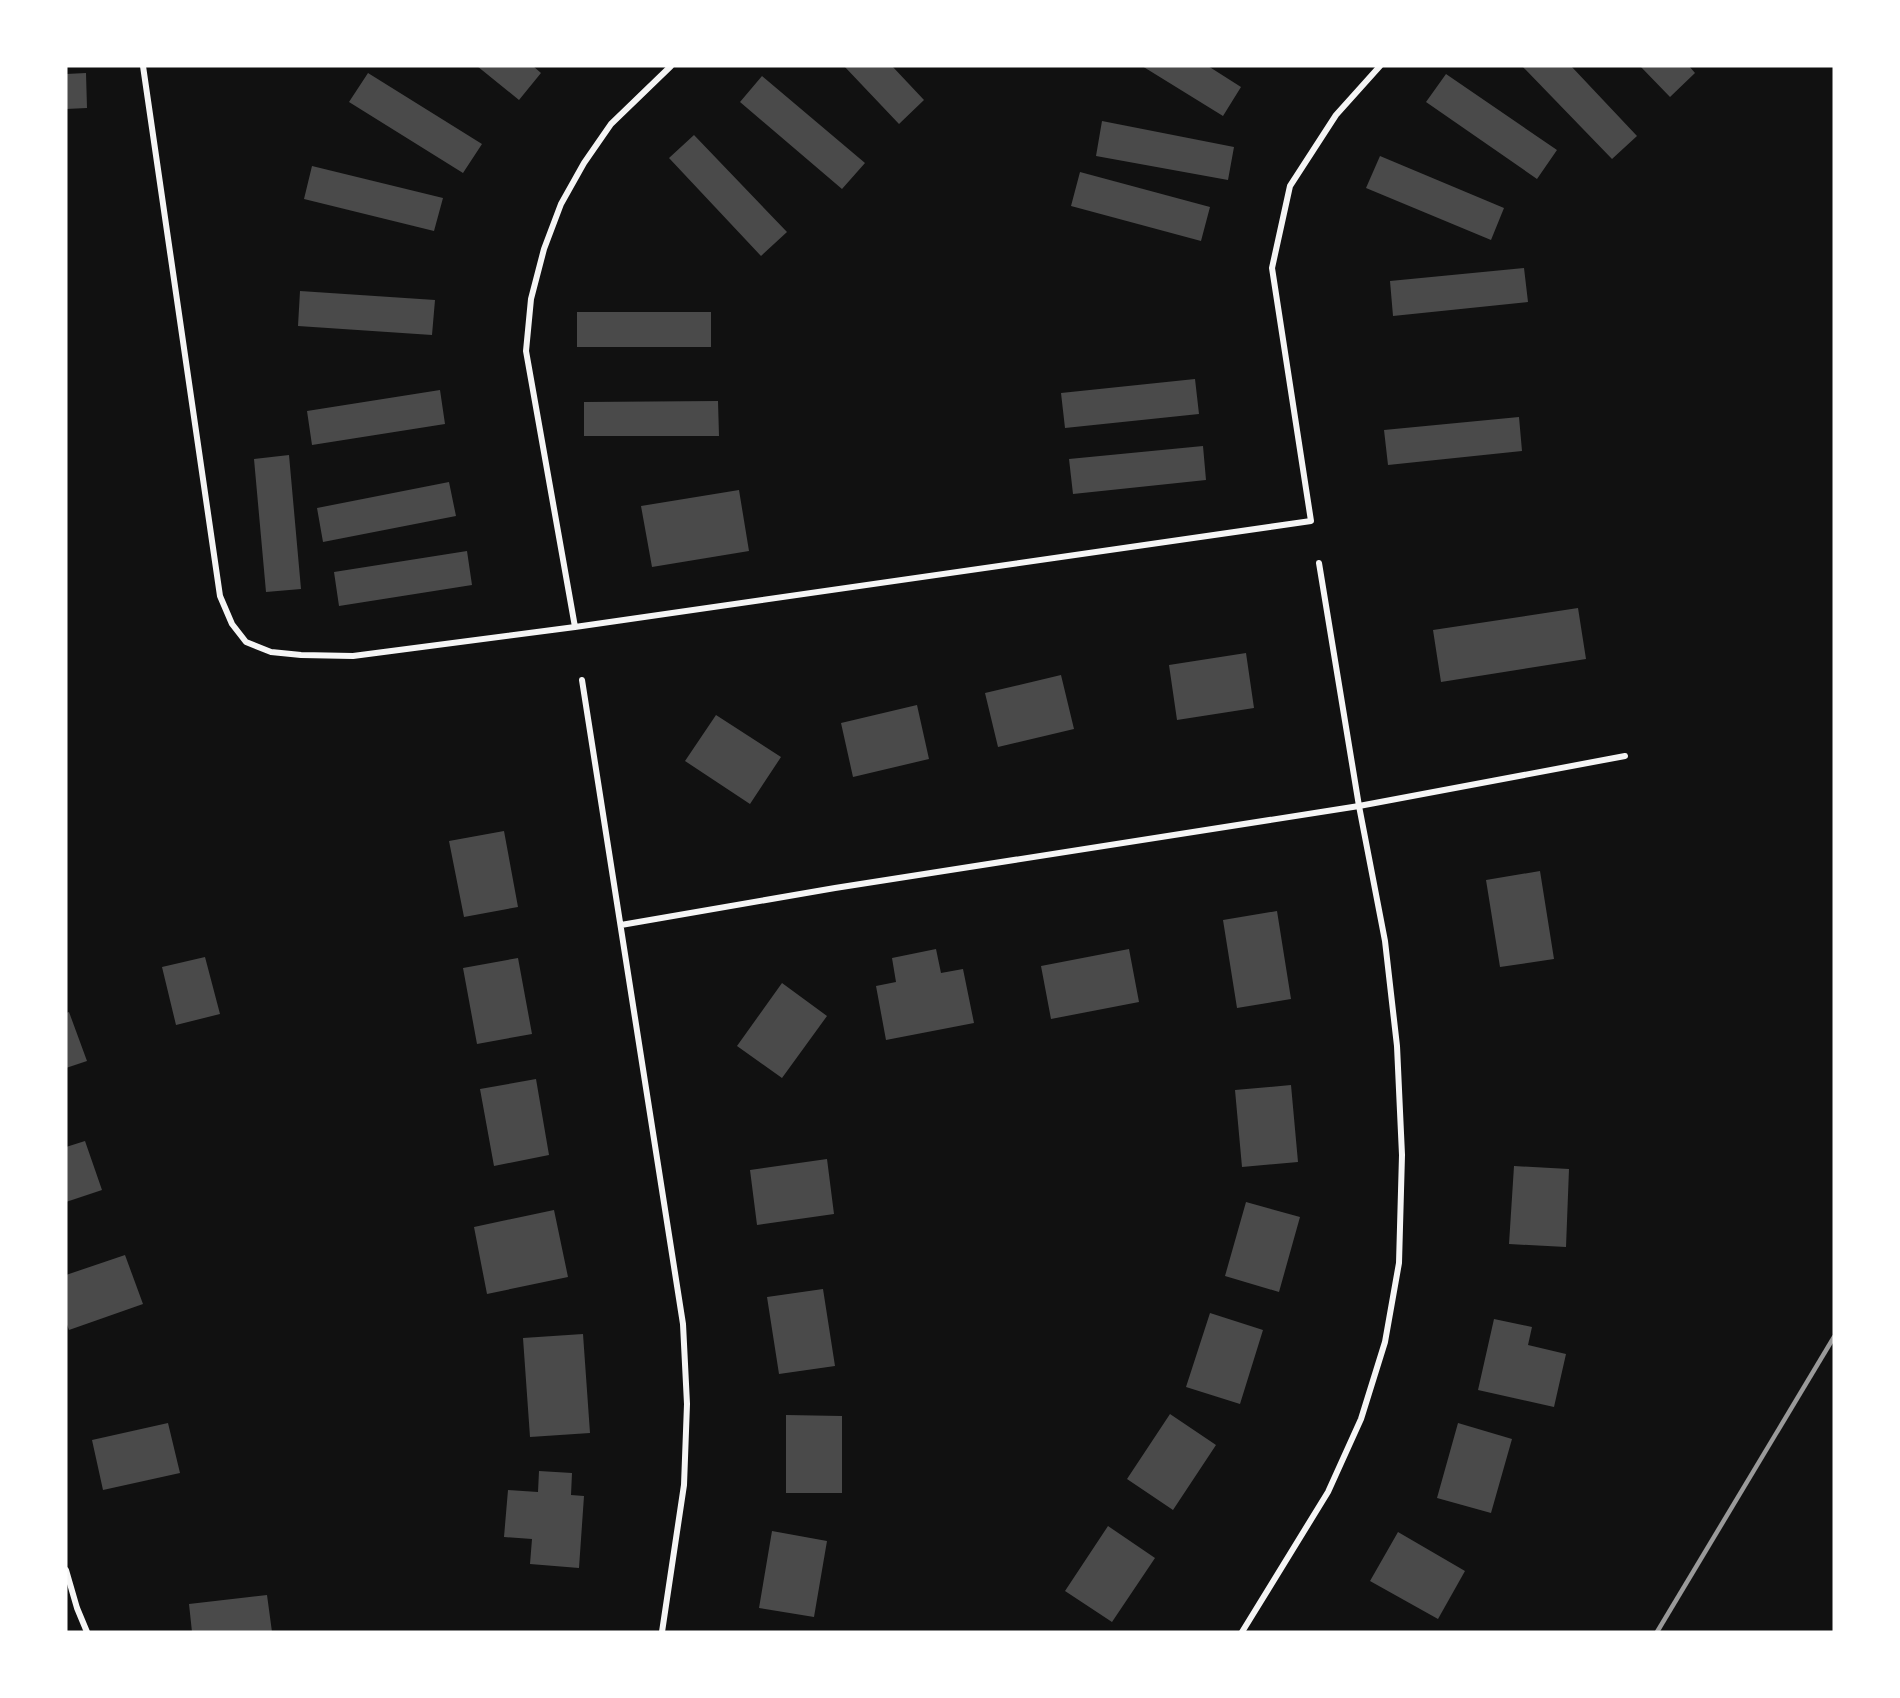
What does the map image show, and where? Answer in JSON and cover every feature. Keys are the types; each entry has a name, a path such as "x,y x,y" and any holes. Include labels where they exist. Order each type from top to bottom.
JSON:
{"street":[{"path":"143,66 220,596 232,624 246,642 271,652 353,656 575,627 1311,520 1272,268 1290,186 1336,115 1380,66"},
{"path":"575,627 526,351 531,299 544,249 561,204 584,163 611,124 671,66"},
{"path":"1242,1632 1328,1492 1361,1419 1385,1342 1399,1263 1402,1155 1397,1046 1385,942 1359,806 1319,563"},
{"path":"582,680 683,1324 687,1404 684,1485 662,1632"},
{"path":"621,925 847,886 1359,806 1625,756"},
{"path":"66,1570 87,1632"}],"building":[{"path":"477,66 533,66 541,73 519,100"},
{"path":"844,66 892,66 924,100 899,124"},
{"path":"1142,66 1208,66 1241,87 1223,116"},
{"path":"1522,66 1571,66 1637,136 1612,159"},
{"path":"1640,66 1689,66 1695,73 1670,97"},
{"path":"86,73 87,108 66,109 66,74"},
{"path":"368,73 482,144 463,173 349,102"},
{"path":"1446,74 1557,150 1537,179 1426,102"},
{"path":"762,76 865,163 842,189 740,102"},
{"path":"1102,121 1234,147 1228,180 1096,156"},
{"path":"694,135 787,232 761,256 669,158"},
{"path":"1380,156 1504,208 1491,240 1366,188"},
{"path":"312,166 443,198 434,231 304,199"},
{"path":"1080,172 1210,207 1201,241 1071,206"},
{"path":"1524,268 1528,302 1393,316 1390,281"},
{"path":"300,291 435,300 432,335 298,326"},
{"path":"577,312 711,312 711,347 577,347"},
{"path":"1195,379 1199,414 1065,428 1061,393"},
{"path":"440,390 445,424 312,445 307,411"},
{"path":"718,401 719,436 584,436 584,402"},
{"path":"1519,417 1522,451 1388,465 1384,430"},
{"path":"1203,446 1206,480 1073,494 1069,459"},
{"path":"289,455 301,589 266,592 254,459"},
{"path":"449,482 456,516 323,542 317,508"},
{"path":"739,490 749,551 652,567 641,506"},
{"path":"467,551 472,585 339,606 334,572"},
{"path":"1578,608 1586,659 1441,682 1433,630"},
{"path":"1246,653 1254,708 1177,720 1169,665"},
{"path":"1061,675 1074,729 998,747 985,693"},
{"path":"917,705 929,759 853,777 841,723"},
{"path":"716,715 781,757 750,804 685,761"},
{"path":"504,831 518,907 464,917 449,841"},
{"path":"1540,871 1554,959 1500,967 1486,880"},
{"path":"1277,911 1291,999 1237,1008 1223,920"},
{"path":"936,949 941,973 963,969 974,1023 886,1040 876,986 896,982 892,958"},
{"path":"1129,949 1139,1002 1051,1019 1041,966"},
{"path":"205,957 220,1014 176,1025 162,967"},
{"path":"518,958 532,1034 477,1044 463,968"},
{"path":"782,983 827,1016 782,1078 737,1046"},
{"path":"69,1012 87,1061 66,1068 66,1013"},
{"path":"536,1079 549,1155 494,1166 480,1089"},
{"path":"1291,1085 1298,1162 1242,1167 1235,1090"},
{"path":"85,1141 102,1190 66,1202 66,1147"},
{"path":"827,1159 834,1214 757,1225 750,1170"},
{"path":"1514,1166 1569,1169 1566,1247 1509,1244"},
{"path":"1246,1202 1300,1217 1279,1292 1225,1276"},
{"path":"554,1210 568,1277 487,1294 474,1227"},
{"path":"125,1255 143,1304 69,1330 66,1322 66,1275"},
{"path":"823,1289 835,1366 779,1374 767,1297"},
{"path":"1210,1313 1263,1330 1240,1404 1186,1387"},
{"path":"1494,1319 1532,1327 1528,1345 1566,1354 1554,1407 1478,1390"},
{"path":"583,1334 590,1433 530,1437 523,1338"},
{"path":"1170,1414 1216,1445 1173,1510 1127,1479"},
{"path":"786,1415 842,1416 842,1493 786,1493"},
{"path":"168,1423 180,1473 103,1490 92,1440"},
{"path":"1458,1423 1512,1439 1491,1513 1437,1498"},
{"path":"539,1471 572,1473 571,1495 584,1496 579,1568 530,1564 532,1539 504,1537 508,1490 538,1492"},
{"path":"1108,1526 1155,1558 1112,1622 1065,1591"},
{"path":"772,1531 827,1541 814,1617 759,1608"},
{"path":"1398,1532 1465,1571 1438,1619 1370,1581"},
{"path":"267,1595 272,1632 192,1632 189,1604"}],"railway":[{"path":"1657,1632 1834,1337"}]}
